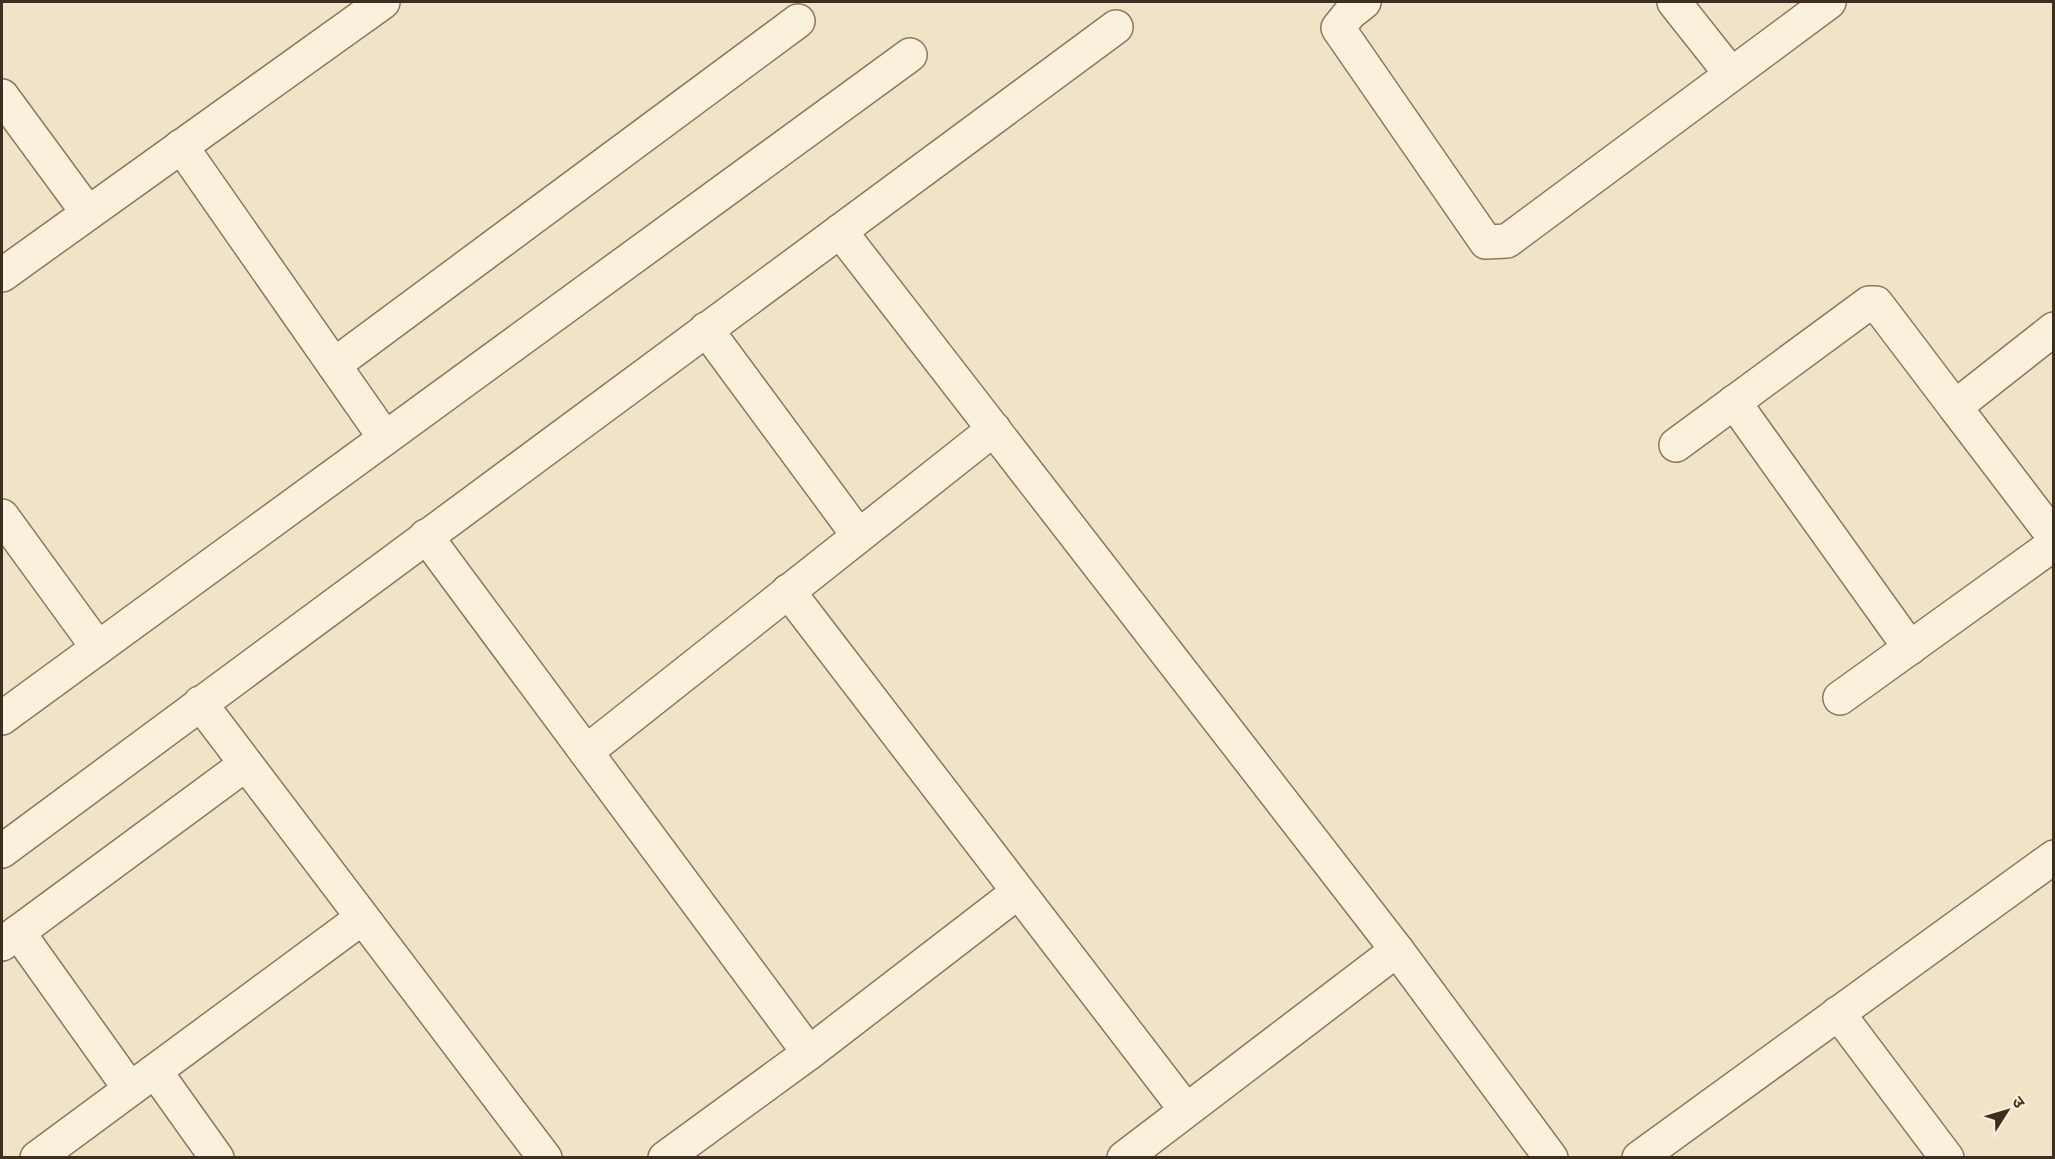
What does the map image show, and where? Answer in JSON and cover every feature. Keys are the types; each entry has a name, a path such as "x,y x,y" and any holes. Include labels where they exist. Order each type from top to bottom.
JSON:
{"street":[{"path":"2,275 383,2"},
{"path":"1364,2 1350,13 1338,28 1486,242 1507,241 1829,2"},
{"path":"1674,2 1731,74"},
{"path":"334,365 798,21"},
{"path":"2,851 1116,27"},
{"path":"2,718 910,55"},
{"path":"2,96 88,213"},
{"path":"181,147 385,438"},
{"path":"840,231 1398,950 1551,1158"},
{"path":"1676,445 1869,303 1876,303 2054,537"},
{"path":"1955,407 2054,329"},
{"path":"706,330 858,535"},
{"path":"1734,402 1910,648"},
{"path":"586,752 994,429"},
{"path":"2,516 98,648"},
{"path":"426,536 809,1053"},
{"path":"1840,698 2054,544"},
{"path":"788,591 1186,1110"},
{"path":"200,703 545,1158"},
{"path":"217,1158 10,938 246,764"},
{"path":"1639,1158 2054,857"},
{"path":"665,1158 809,1053 1018,892"},
{"path":"38,1158 362,918"},
{"path":"1124,1158 1398,950"},
{"path":"1838,1013 1947,1158"}]}
